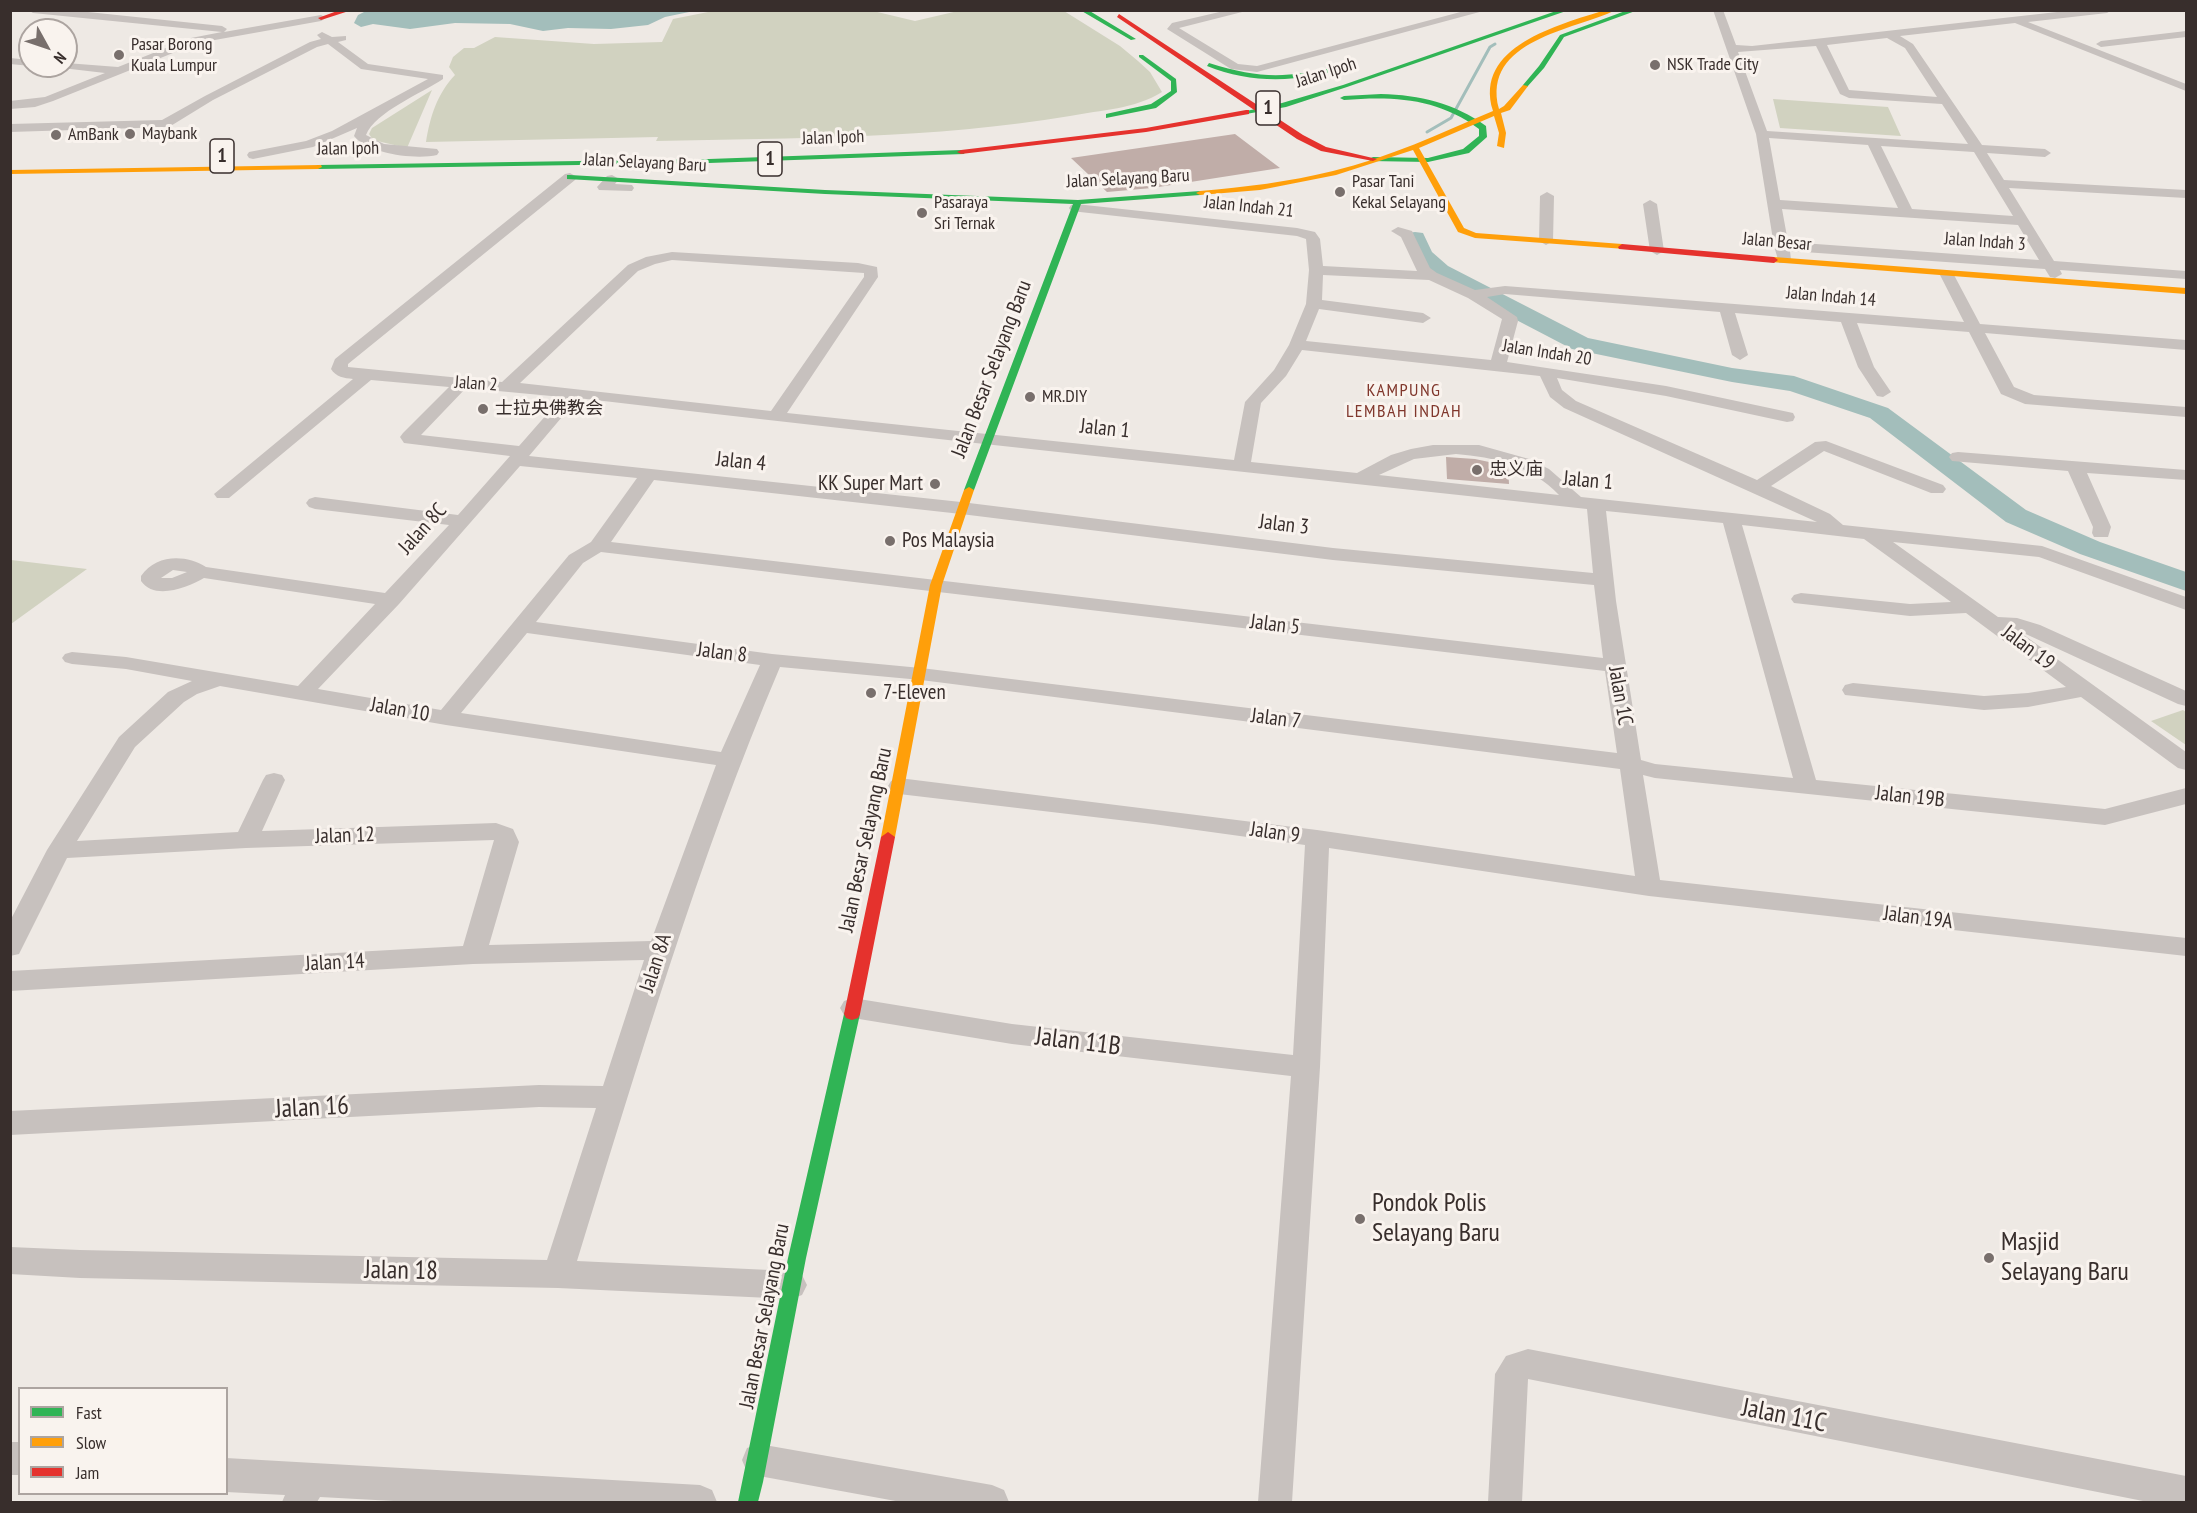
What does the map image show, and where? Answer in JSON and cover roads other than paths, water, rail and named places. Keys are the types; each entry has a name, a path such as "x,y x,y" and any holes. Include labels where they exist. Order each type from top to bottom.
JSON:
{"main road":[{"path":"1076,10 1174,80 1196,88 1219,90 1232,84 1230,77 1113,13"},
{"path":"1002,148 1158,134 1235,123 1346,98 1394,96 1441,104 1464,113 1483,128 1483,137 1466,151 1428,160 1364,159 1333,152 1300,137 1156,48 1083,10"},
{"name":"Jalan Ipoh","path":"10,172 911,143 1028,133 1119,123 1254,99 1327,80 1532,10"},
{"name":"Jalan Ipoh","path":"10,159 254,155 582,164 957,152 1002,148 1157,128 1283,105 1346,86 1566,10"},
{"path":"1113,13 1156,48 1286,142 1315,157 1346,165 1397,170 1447,167 1482,158 1499,148 1504,140 1491,92 1491,83 1506,58 1520,46 1540,36 1613,10"},
{"name":"Jalan Selayang Baru","path":"434,159 570,177 1077,205 1260,188 1336,173 1414,147 1507,108 1537,74 1562,36 1635,10"},
{"path":"315,15 348,11"},
{"path":"334,36 332,24 335,19 348,11"},
{"path":"1391,56 1411,50"},
{"path":"1223,73 1254,78 1282,79 1349,66"},
{"path":"1097,119 1145,108 1160,102 1174,92 1174,80"},
{"path":"1028,133 1065,125"},
{"path":"800,146 846,142"},
{"name":"Jalan Besar","path":"1414,147 1461,230 1482,236 1657,251 1783,254 1947,275 2187,291"},
{"path":"957,152 1053,152"},
{"path":"570,177 558,170 582,164"},
{"name":"Jalan Besar Selayang Baru","path":"748,1503 759,1460 791,1285 853,1008 899,786 936,585 961,507 1077,205"}],"street":[{"path":"33,10 199,25 238,31"},
{"path":"99,10 229,21"},
{"path":"254,155 325,139 375,115 439,77 365,67 315,15 290,10"},
{"path":"1245,10 1176,25 1172,29 1235,67 1257,69 1482,10"},
{"path":"1718,10 1762,134 1783,254"},
{"path":"1732,48 1752,49 2106,10"},
{"path":"10,105 35,103 49,99 195,40 315,15"},
{"path":"315,15 334,36"},
{"path":"2015,21 2187,88"},
{"path":"2128,28 2176,46"},
{"path":"1888,34 1909,46 1978,149 2060,282"},
{"path":"2101,44 2187,34"},
{"path":"10,128 165,124 209,98 334,36"},
{"path":"1820,42 1844,92 1944,101"},
{"path":"78,67 119,70"},
{"path":"375,115 363,128 360,135 363,140 434,159"},
{"path":"1762,134 2045,153"},
{"path":"1872,141 1907,213"},
{"name":"Jalan 2","path":"570,177 339,365 339,369 345,373 574,393 986,440"},
{"path":"612,179 604,187 627,188"},
{"path":"2000,184 2187,194"},
{"path":"1546,241 1547,196"},
{"path":"1650,204 1657,251"},
{"path":"1774,204 2022,221"},
{"name":"Jalan Indah 21","path":"1077,205 1304,233 1313,239 1316,270 1314,304 1297,345 1280,373 1253,402 1241,467"},
{"path":"1398,231 1407,234 1424,270 1432,276 1476,294 1509,317 1510,321 1498,364"},
{"name":"Jalan Indah 3","path":"1783,254 2050,266 2187,275"},
{"path":"507,386 633,268 651,260 672,255 858,267 872,270 871,277 776,416"},
{"path":"1316,270 1432,276"},
{"path":"1947,275 2007,390 2031,400 2187,412"},
{"name":"Jalan Indah 14","path":"1476,294 1505,290 2187,345"},
{"path":"1314,304 1423,318"},
{"path":"1725,308 1740,355"},
{"path":"1847,318 1866,367 1883,392"},
{"name":"Jalan Indah 20","path":"1297,345 1498,364 1713,399 1787,417"},
{"path":"1547,372 1550,388 1559,399 1758,487 1823,518 1840,530"},
{"path":"223,494 367,375"},
{"name":"Jalan 4","path":"462,383 409,437 410,439 649,475 961,507"},
{"name":"Jalan 8C","path":"303,693 392,600 574,393"},
{"name":"Jalan 1","path":"986,440 2042,552 2187,604"},
{"path":"1758,487 1821,446 1826,446 1937,489"},
{"path":"1357,480 1409,454 1460,448 1487,451 1530,464 1550,475 1587,504"},
{"path":"1958,457 2187,475"},
{"path":"2075,466 2102,527 2101,533"},
{"path":"446,718 576,559 598,546 649,475"},
{"path":"315,503 463,521"},
{"name":"Jalan 1C","path":"1587,504 1602,580 1649,887"},
{"name":"Jalan 3","path":"961,507 1333,554 1602,580"},
{"path":"1731,518 1807,788"},
{"name":"Jalan 19","path":"1869,533 2187,764"},
{"name":"Jalan 5","path":"598,546 1614,666"},
{"path":"201,572 392,600"},
{"path":"1801,599 1910,610 1972,607"},
{"path":"1994,622 2017,624 2033,629 2187,699"},
{"name":"Jalan 8","path":"523,626 772,660 921,674"},
{"name":"Jalan 10","path":"72,658 126,663 446,718 729,760"},
{"name":"Jalan 8A","path":"558,1274 660,950 729,760 772,660"},
{"name":"Jalan 7","path":"921,674 1545,753 1611,759 1631,764"},
{"path":"10,946 59,850 133,736 176,697 189,689 219,679"},
{"path":"1853,690 1984,703 2028,700 2084,690"},
{"name":"Jalan 19B","path":"1631,764 1655,771 1807,788 2105,816 2187,796"},
{"path":"246,840 274,780"},
{"name":"Jalan 9","path":"899,786 1317,838 1649,887"},
{"name":"Jalan 12","path":"59,850 246,840 496,831 505,835 507,842 473,955"},
{"path":"1275,1503 1305,1067 1317,838"},
{"name":"Jalan 19A","path":"1649,887 2187,947"},
{"name":"Jalan 14","path":"10,981 473,955 660,950"},
{"name":"Jalan 11B","path":"853,1008 1012,1034 1305,1067"},
{"name":"Jalan 16","path":"10,1123 539,1096 614,1097"},
{"name":"Jalan 18","path":"10,1260 80,1264 558,1274 791,1285"},
{"name":"Jalan 11C","path":"1505,1503 1511,1374 1517,1367 1528,1364 2187,1493"},
{"path":"759,1460 992,1503"},
{"path":"228,1475 304,1492 700,1503"}],"water":[{"path":"368,10 694,11 665,17 648,25 611,29 568,28 543,31 510,24 455,23 410,29 373,24 361,27 354,23 358,15"}],"waterway":[{"path":"1427,132 1451,118 1490,47 1495,44"},
{"path":"1415,238 1422,255 1440,271 1581,344 1732,375 1794,384 1879,413 2016,516 2090,548 2186,582"}],"place":[{"name":"Pasar Borong Kuala Lumpur","path":"119,55"},
{"name":"NSK Trade City","path":"1655,65"},
{"name":"Maybank","path":"130,134"},
{"name":"AmBank","path":"56,135"},
{"name":"Pasar Tani Kekal Selayang","path":"1340,192"},
{"name":"Pasaraya Sri Ternak","path":"922,213"},
{"name":"MR.DIY","path":"1030,397"},
{"name":"士拉央佛教会","path":"483,409"},
{"name":"忠义庙","path":"1477,470"},
{"name":"KK Super Mart","path":"935,484"},
{"name":"Pos Malaysia","path":"890,541"},
{"name":"7-Eleven","path":"871,693"},
{"name":"Pondok Polis Selayang Baru","path":"1360,1219"},
{"name":"Masjid Selayang Baru","path":"1989,1258"}],"district":[{"name":"KAMPUNG LEMBAH INDAH","path":"1404,401"}]}
